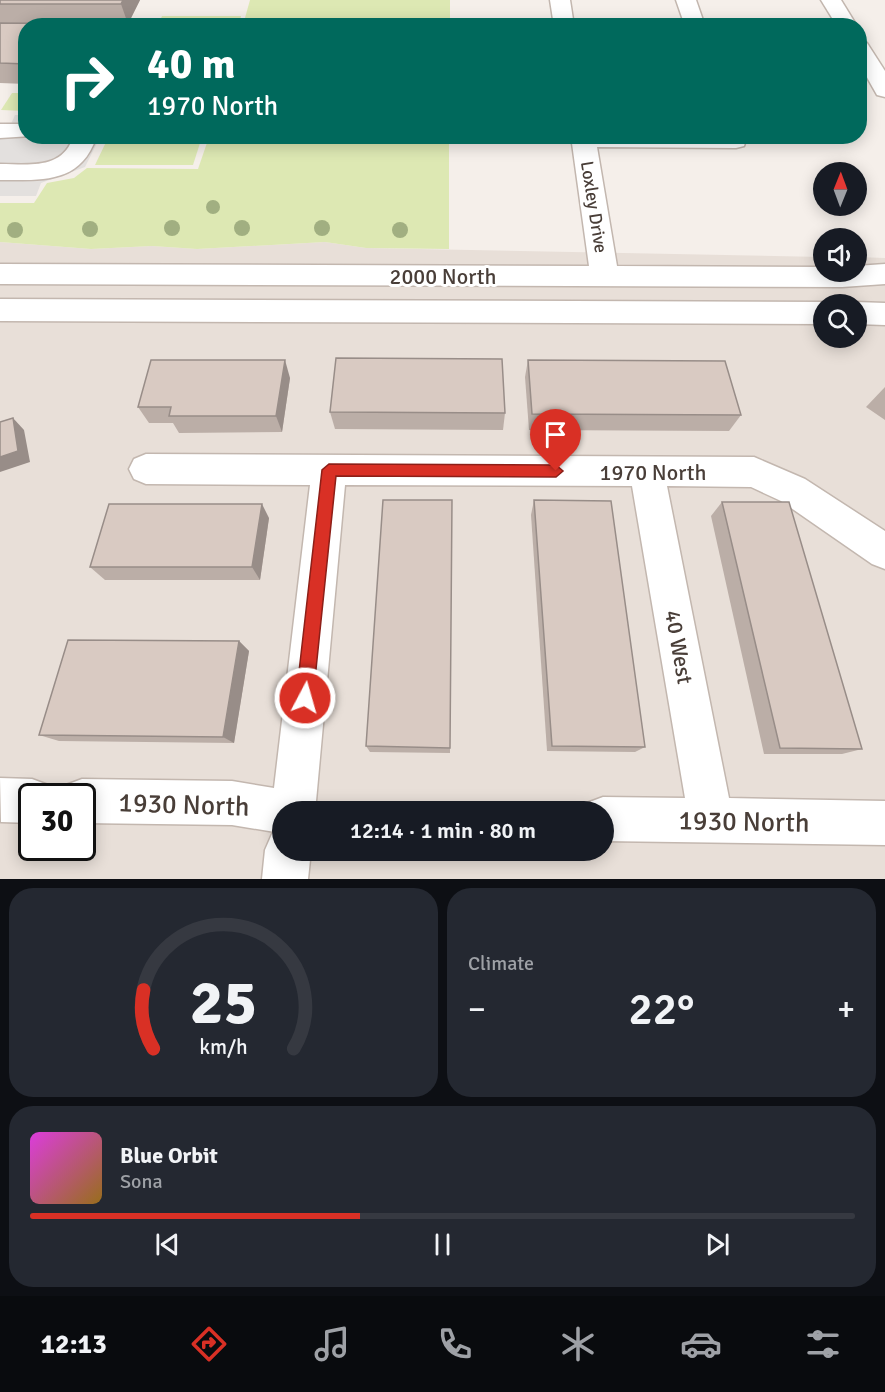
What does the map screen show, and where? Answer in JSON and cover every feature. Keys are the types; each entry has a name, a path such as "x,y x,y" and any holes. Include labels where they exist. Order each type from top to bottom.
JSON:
{"street":[{"path":"560,0 563,18"},
{"path":"686,0 692,18"},
{"path":"831,0 842,18"},
{"path":"867,59 885,90"},
{"path":"0,131 18,131"},
{"path":"0,172 38,171 66,166 80,154 82,144"},
{"name":"Loxley Drive","path":"585,144 605,277"},
{"name":"2000 North","path":"0,274 842,278 885,274"},
{"name":"2000 North","path":"0,310 813,312"},
{"path":"867,313 885,314"},
{"name":"1970 North","path":"146,469 754,472 793,490 885,552"},
{"path":"294,801 329,470"},
{"name":"40 West","path":"647,472 711,822"},
{"name":"1930 North","path":"96,801 232,803 272,810"},
{"name":"1930 North","path":"614,819 885,823"},
{"path":"285,879 287,861"}],"shaded area":[{"path":"15,115 18,115 18,144 96,144 85,167 41,183 36,196 0,196 0,125 11,124"},
{"path":"0,242 91,249 152,246 197,249 325,242 366,248 813,257 813,282 867,282 867,257 885,258 885,879 0,879"}],"green space":[{"path":"250,0 450,0 450,18 245,18"},
{"path":"162,16 241,16 241,18 161,18"},
{"path":"12,93 18,93 18,111 1,110"},
{"path":"105,144 200,144 193,165 95,165"},
{"path":"207,144 449,144 449,249 366,248 325,242 197,249 152,246 91,249 0,242 0,203 34,203 47,183 74,178 87,168 198,169"}],"building":[{"path":"0,0 123,0 121,4 0,4"},
{"path":"0,23 18,23 18,64 0,63"},
{"path":"336,358 502,359 505,413 330,412"},
{"path":"151,360 285,360 276,416 169,416 171,407 138,407"},
{"path":"528,360 725,361 741,415 532,414"},
{"path":"13,418 18,451 0,457 0,422"},
{"path":"383,500 452,500 450,748 366,746"},
{"path":"534,500 611,501 645,747 552,746"},
{"path":"722,502 789,502 862,749 780,748"},
{"path":"109,504 262,504 252,567 90,567"},
{"path":"68,640 239,641 223,737 39,735"}],"route":[{"path":"305,698 329,470 556,471"}]}
